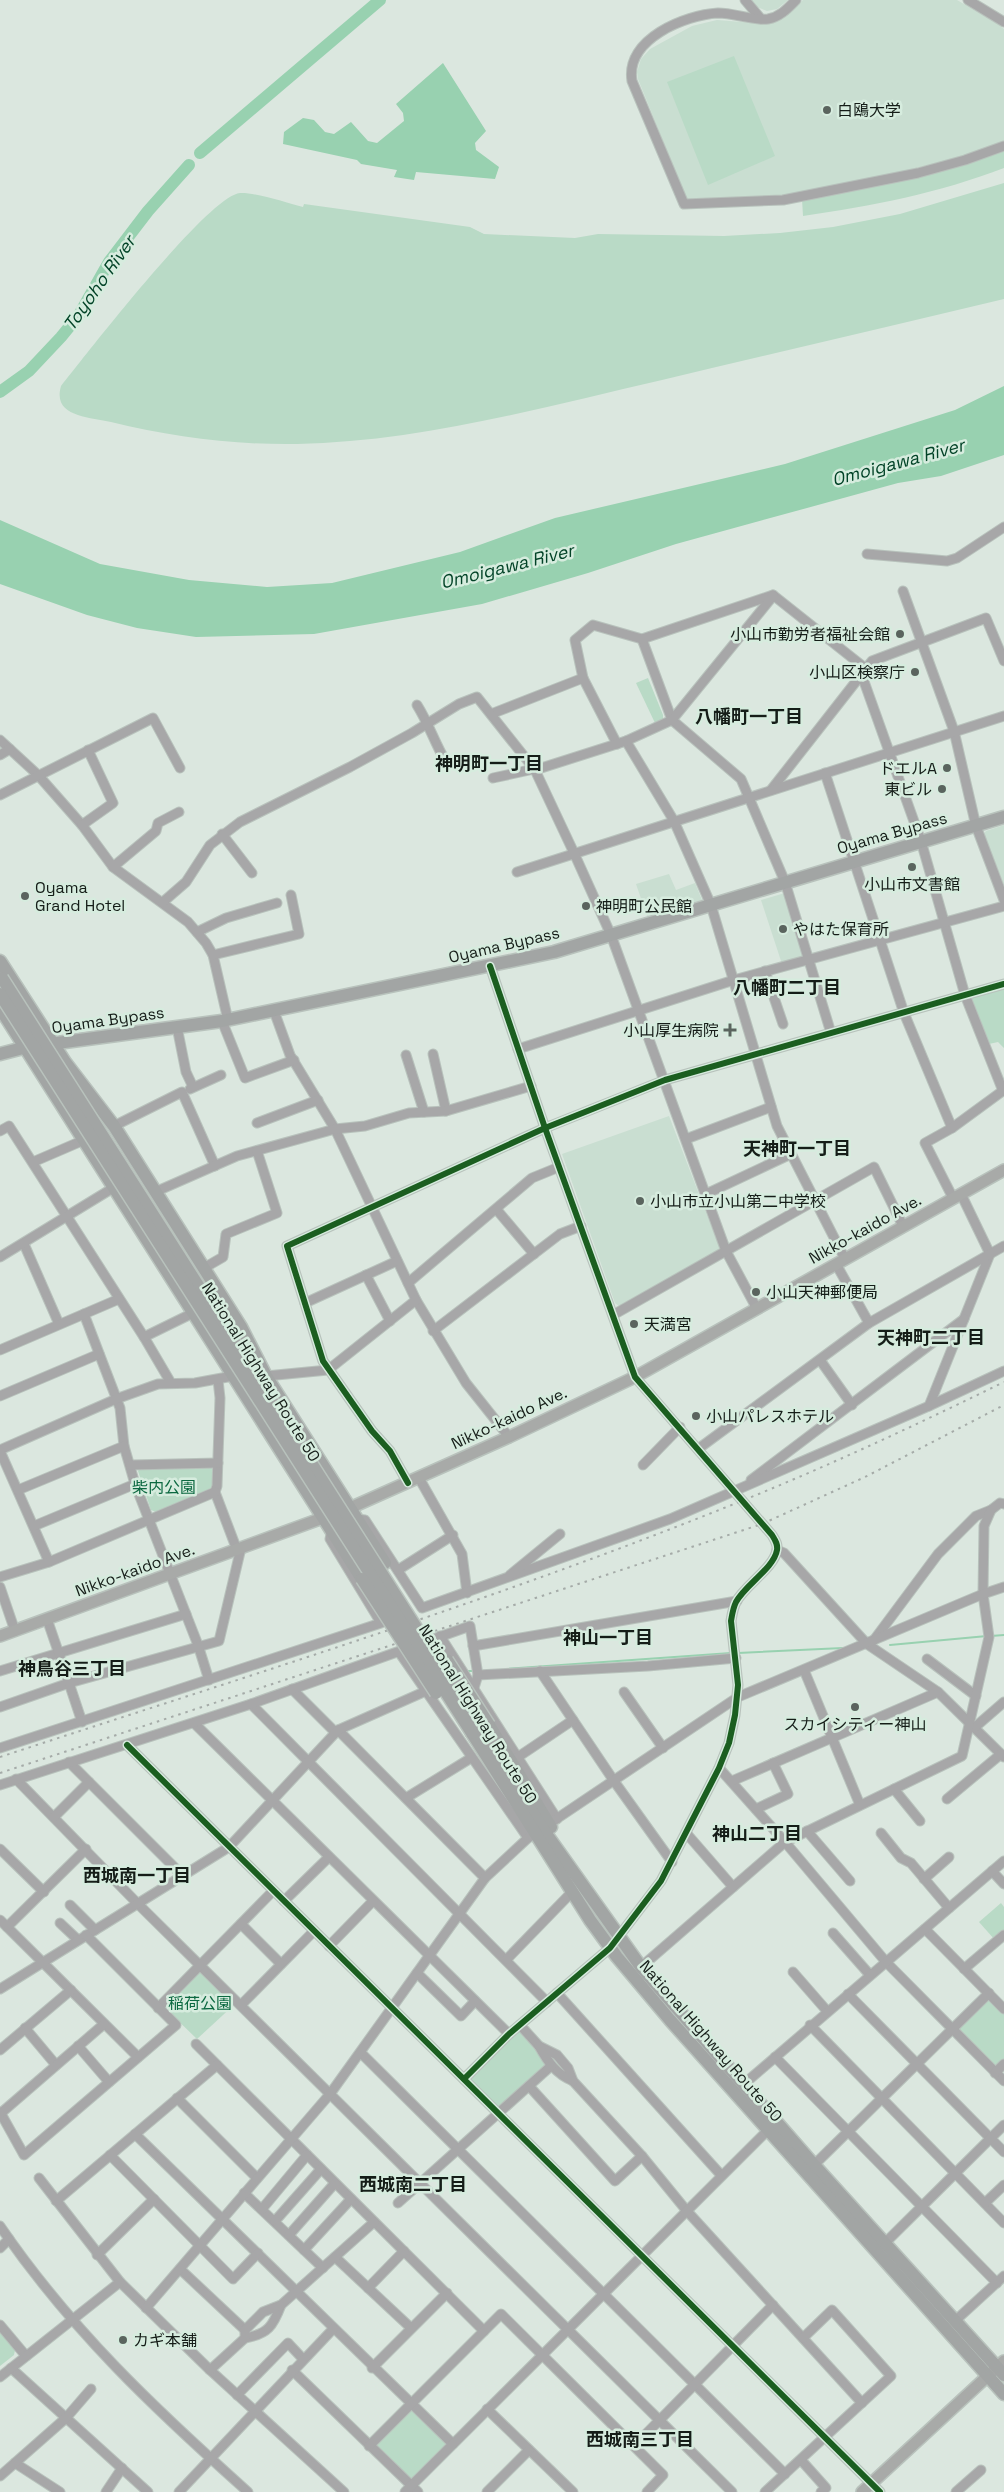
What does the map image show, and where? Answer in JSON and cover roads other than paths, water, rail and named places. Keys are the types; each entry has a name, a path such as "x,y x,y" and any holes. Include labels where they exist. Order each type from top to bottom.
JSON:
{"highway":[{"name":"Oyama Bypass","path":"0,1054 26,1048 225,1020 274,1011 554,952 1004,817"},
{"path":"0,960 54,1045 114,1126 241,1327 266,1376 385,1564 477,1731"},
{"name":"National Highway Route 50","path":"1,977 477,1731 512,1798 542,1829"},
{"name":"National Highway Route 50","path":"0,994 542,1829 610,1948 670,2020 772,2126 1004,2394"},
{"path":"0,1008 362,1579 477,1731"},
{"path":"542,1829 573,1866 576,1888"},
{"name":"National Highway Route 50","path":"576,1888 619,1938 640,1967 744,2084 772,2126 814,2165 1002,2368"}],"main road":[{"name":"Nikko-kaido Ave.","path":"0,1636 323,1517 353,1514 408,1483 635,1377 1004,1170"},
{"path":"862,2492 988,2377 1002,2368"}],"street":[{"path":"745,0 761,19"},
{"path":"796,0 778,15 761,19 720,13 696,16 676,22 652,38 640,50 633,62 632,81 684,204 783,200 918,173 965,160 1004,146"},
{"path":"968,0 1004,22"},
{"path":"867,554 947,561 957,558 1004,526"},
{"path":"903,591 954,731 976,826 1004,900"},
{"path":"617,744 583,678 576,640 594,625 642,639 773,596"},
{"path":"773,596 863,670 921,842 965,995 1003,1091 952,1128 925,1143 990,1254"},
{"path":"493,778 534,769 617,744 672,720 773,596"},
{"path":"771,790 872,660 986,618 1004,660"},
{"path":"642,639 672,720 741,779 785,882 831,1033"},
{"path":"491,714 583,678"},
{"path":"164,902 186,882 210,845 240,822 350,767 459,704 476,697 534,769 574,852 611,935 726,1251 757,1309"},
{"path":"417,705 428,723 437,748 446,762"},
{"path":"517,872 574,852 1004,716"},
{"path":"0,795 154,718 180,768"},
{"path":"0,740 38,775 82,825 113,867 164,902 197,932 213,954 225,1020 245,1078 294,1060"},
{"path":"626,741 674,821 710,905 777,1126 815,1199 869,1323"},
{"path":"0,755 10,749"},
{"path":"82,825 113,804 88,750"},
{"path":"825,773 904,1012 952,1128"},
{"path":"113,867 156,831 158,823 179,812"},
{"path":"222,834 252,873"},
{"path":"213,954 300,934 291,895"},
{"path":"197,932 226,918 277,903"},
{"path":"518,1049 734,980 1004,906"},
{"path":"464,2079 509,2034 610,1948 661,1881 687,1834 719,1768 730,1738 738,1698 731,1621 737,1601 769,1564 777,1550 777,1544 772,1536 635,1377 530,1086 490,966"},
{"path":"764,972 783,1024"},
{"path":"408,1483 390,1451 372,1431 323,1361 287,1246 545,1128 665,1080 1004,984"},
{"path":"274,1011 290,1055 335,1129 397,1261 433,1331 466,1383 509,1437"},
{"path":"177,1027 186,1072 194,1087"},
{"path":"433,1054 446,1111"},
{"path":"406,1055 424,1112"},
{"path":"114,1126 221,1075"},
{"path":"155,1192 237,1156 335,1129 365,1126 409,1113 446,1111 530,1086"},
{"path":"182,1092 215,1166"},
{"path":"256,1123 318,1100"},
{"path":"686,1139 771,1107"},
{"path":"0,1131 9,1126 144,1336 170,1383"},
{"path":"32,1162 84,1140"},
{"path":"204,1268 223,1257 226,1234 277,1213 257,1151"},
{"path":"706,1194 791,1154"},
{"path":"613,1315 874,1166 903,1226"},
{"path":"408,1283 497,1210 532,1178 560,1167"},
{"path":"1,1253 24,1244 113,1188"},
{"path":"497,1210 534,1254"},
{"path":"433,1331 560,1234 581,1226"},
{"path":"24,1244 59,1324"},
{"path":"698,1449 869,1323 1004,1246"},
{"path":"929,1406 990,1254"},
{"path":"305,1303 397,1261"},
{"path":"366,1275 390,1321"},
{"path":"0,1350 119,1299"},
{"path":"266,1376 328,1370 416,1300"},
{"path":"144,1336 193,1313"},
{"path":"84,1314 120,1408 124,1446 132,1465 136,1484 198,1645 209,1680"},
{"path":"735,1492 964,1319"},
{"path":"0,1396 99,1354"},
{"path":"820,1360 852,1405"},
{"path":"353,1514 365,1520 422,1608 505,1580 670,1519 735,1492 1004,1371"},
{"path":"48,1562 0,1450 116,1399 158,1384 218,1380 233,1376"},
{"path":"0,1706 69,1683 198,1645 219,1641 239,1549 215,1492 218,1464 220,1398 218,1380"},
{"path":"643,1465 680,1428"},
{"path":"18,1490 124,1446"},
{"path":"132,1465 218,1464"},
{"path":"419,1478 453,1535 462,1554 467,1593"},
{"path":"34,1526 136,1484"},
{"path":"0,1577 48,1562 215,1492"},
{"path":"871,1642 938,1554 976,1516 991,1510 1003,1501"},
{"path":"640,1967 784,1842 962,1756 972,1726 988,1637 983,1594 984,1526 991,1510"},
{"path":"0,1748 381,1623 330,1539 332,1532"},
{"path":"505,1580 560,1534"},
{"path":"398,1570 453,1535"},
{"path":"777,1550 784,1553 871,1642 938,1692 1000,1753"},
{"path":"146,2308 330,2094 361,2054 428,1956 485,1878 542,1829 738,1698 983,1594 1004,1587"},
{"path":"1,1591 15,1631"},
{"path":"473,1646 737,1601"},
{"path":"0,1671 186,1614"},
{"path":"47,1619 82,1722"},
{"path":"0,1785 251,1704 470,1626 477,1671 474,1688"},
{"path":"440,1636 518,1757 542,1829"},
{"path":"400,1652 471,1758 542,1829"},
{"path":"477,1671 540,1671 648,1666 735,1654"},
{"path":"927,1659 976,1696"},
{"path":"804,1670 860,1805"},
{"path":"540,1671 614,1781 672,1862"},
{"path":"292,1689 406,1798 485,1878"},
{"path":"0,1989 229,1847 336,1731 426,1691"},
{"path":"624,1692 663,1748"},
{"path":"732,1781 938,1692"},
{"path":"972,1726 1004,1702"},
{"path":"251,1704 547,2002"},
{"path":"518,1757 573,1720"},
{"path":"194,1723 509,2034"},
{"path":"947,1799 1000,1753 1004,1742"},
{"path":"127,1745 880,2492"},
{"path":"406,1798 471,1758"},
{"path":"69,1762 183,1876"},
{"path":"756,1809 788,1794 773,1763"},
{"path":"719,1768 886,1962 1004,2081"},
{"path":"16,1779 200,1965 732,2492"},
{"path":"54,1817 89,1782"},
{"path":"894,1789 920,1821"},
{"path":"807,1831 850,1881"},
{"path":"881,1833 901,1858 910,1863 949,1908"},
{"path":"687,1834 733,1887"},
{"path":"0,1848 44,1892"},
{"path":"8,1928 86,1849"},
{"path":"284,1901 328,1857"},
{"path":"924,1879 949,1857"},
{"path":"744,2084 810,2025 1004,1861"},
{"path":"992,1872 1004,1884"},
{"path":"506,1959 576,1888"},
{"path":"158,2008 274,1891"},
{"path":"329,1946 373,1901"},
{"path":"70,1905 95,1930"},
{"path":"0,1920 138,2057"},
{"path":"60,1924 82,1938 176,2025 24,2155 0,2112 104,2024"},
{"path":"241,1924 281,1964"},
{"path":"924,1929 1004,2009"},
{"path":"241,2005 314,1931"},
{"path":"833,1933 870,1975"},
{"path":"964,1969 1003,1938"},
{"path":"793,1972 827,2011"},
{"path":"417,1973 461,2016 475,2001"},
{"path":"0,2050 71,1990"},
{"path":"814,2165 988,1993"},
{"path":"557,1994 721,2175"},
{"path":"848,1994 1004,2152"},
{"path":"520,2025 540,2046 551,2066 561,2076 573,2081"},
{"path":"810,2025 1004,2223"},
{"path":"25,2028 56,2065"},
{"path":"196,2044 484,2331"},
{"path":"78,2046 109,2082"},
{"path":"540,2046 557,2055 568,2068 573,2081 642,2156 686,2210 862,2403"},
{"path":"361,2054 785,2474"},
{"path":"775,2057 997,2282"},
{"path":"996,2073 1004,2064"},
{"path":"56,2201 216,2065"},
{"path":"398,2203 551,2066"},
{"path":"529,2086 615,2180 642,2156"},
{"path":"177,2098 257,2178"},
{"path":"885,2243 1004,2125"},
{"path":"408,2489 772,2126"},
{"path":"135,2134 258,2253 372,2368 453,2444"},
{"path":"110,2155 233,2280 258,2253"},
{"path":"262,2209 308,2155"},
{"path":"275,2221 321,2168"},
{"path":"40,2178 120,2282 210,2370 344,2492"},
{"path":"289,2235 335,2183"},
{"path":"985,2203 1004,2185"},
{"path":"244,2194 323,2268"},
{"path":"98,2255 154,2199"},
{"path":"304,2250 351,2199"},
{"path":"210,2370 245,2334 263,2312 281,2305 374,2222"},
{"path":"0,2226 72,2320 130,2383 248,2492"},
{"path":"0,2248 9,2240"},
{"path":"368,2288 404,2251"},
{"path":"335,2257 411,2328"},
{"path":"180,2269 245,2334 261,2335 274,2322 281,2305"},
{"path":"956,2320 1004,2276"},
{"path":"0,2377 120,2282"},
{"path":"372,2368 447,2293"},
{"path":"639,2441 773,2305"},
{"path":"768,2491 892,2376 832,2310 803,2338"},
{"path":"369,2446 501,2314 663,2475 647,2492"},
{"path":"0,2325 26,2356"},
{"path":"183,2490 210,2457 333,2328"},
{"path":"237,2395 288,2343 303,2359"},
{"path":"11,2368 148,2492"},
{"path":"292,2370 369,2446 408,2489 418,2492"},
{"path":"0,2476 66,2418 90,2389"},
{"path":"488,2409 573,2492"},
{"path":"493,2490 529,2450"},
{"path":"801,2460 826,2488 821,2492"},
{"path":"14,2463 59,2492"},
{"path":"106,2492 122,2468"},
{"path":"956,2492 981,2470"}],"water":[{"path":"443,63 486,131 475,143 476,150 499,167 495,179 416,172 414,180 394,177 397,170 361,164 357,160 283,144 284,132 303,118 314,120 325,132 334,134 351,122 368,141 377,143 404,121 403,113 396,104"},
{"name":"Omoigawa River","path":"1004,386 1004,455 941,476 898,483 676,544 588,573 482,604 314,634 196,637 137,628 87,615 0,584 0,520 100,564 189,580 267,587 332,583 460,552 555,518 785,464 955,410"}],"waterway":[{"name":"Toyoho River","path":"200,153 380,0"},
{"name":"Toyoho River","path":"0,392 29,371 61,337 79,315 109,262 148,211 189,165"},
{"path":"991,1636 1004,1635"},
{"path":"890,1645 987,1636"},
{"path":"738,1653 843,1648"},
{"path":"506,1669 731,1653"},
{"path":"468,1671 474,1671"}],"railway":[{"path":"0,1757 458,1607 639,1541 799,1477 902,1431 1004,1382"},
{"path":"0,1773 762,1524 865,1477 1004,1405"}],"place":[{"name":"白鴎大学","path":"827,110"},
{"name":"小山市勤労者福祉会館","path":"900,634"},
{"name":"小山区検察庁","path":"915,672"},
{"name":"ドエルA","path":"947,768"},
{"name":"東ビル","path":"942,789"},
{"name":"小山市文書館","path":"912,867"},
{"name":"Oyama Grand Hotel","path":"25,896"},
{"name":"神明町公民館","path":"586,906"},
{"name":"やはた保育所","path":"783,929"},
{"name":"小山厚生病院","path":"730,1030"},
{"name":"小山市立小山第二中学校","path":"640,1201"},
{"name":"小山天神郵便局","path":"756,1292"},
{"name":"天満宮","path":"634,1324"},
{"name":"小山パレスホテル","path":"696,1416"},
{"name":"スカイシティー神山","path":"855,1707"},
{"name":"カギ本舗","path":"123,2340"}],"district":[{"name":"八幡町一丁目","path":"749,716"},
{"name":"神明町一丁目","path":"489,763"},
{"name":"八幡町二丁目","path":"787,987"},
{"name":"天神町一丁目","path":"797,1148"},
{"name":"天神町二丁目","path":"931,1337"},
{"name":"神山一丁目","path":"608,1637"},
{"name":"神鳥谷三丁目","path":"72,1668"},
{"name":"神山二丁目","path":"757,1833"},
{"name":"西城南一丁目","path":"137,1875"},
{"name":"西城南二丁目","path":"413,2184"},
{"name":"西城南三丁目","path":"640,2439"}],"park label":[{"name":"柴内公園","path":"164,1487"},
{"name":"稲荷公園","path":"200,2003"}]}
